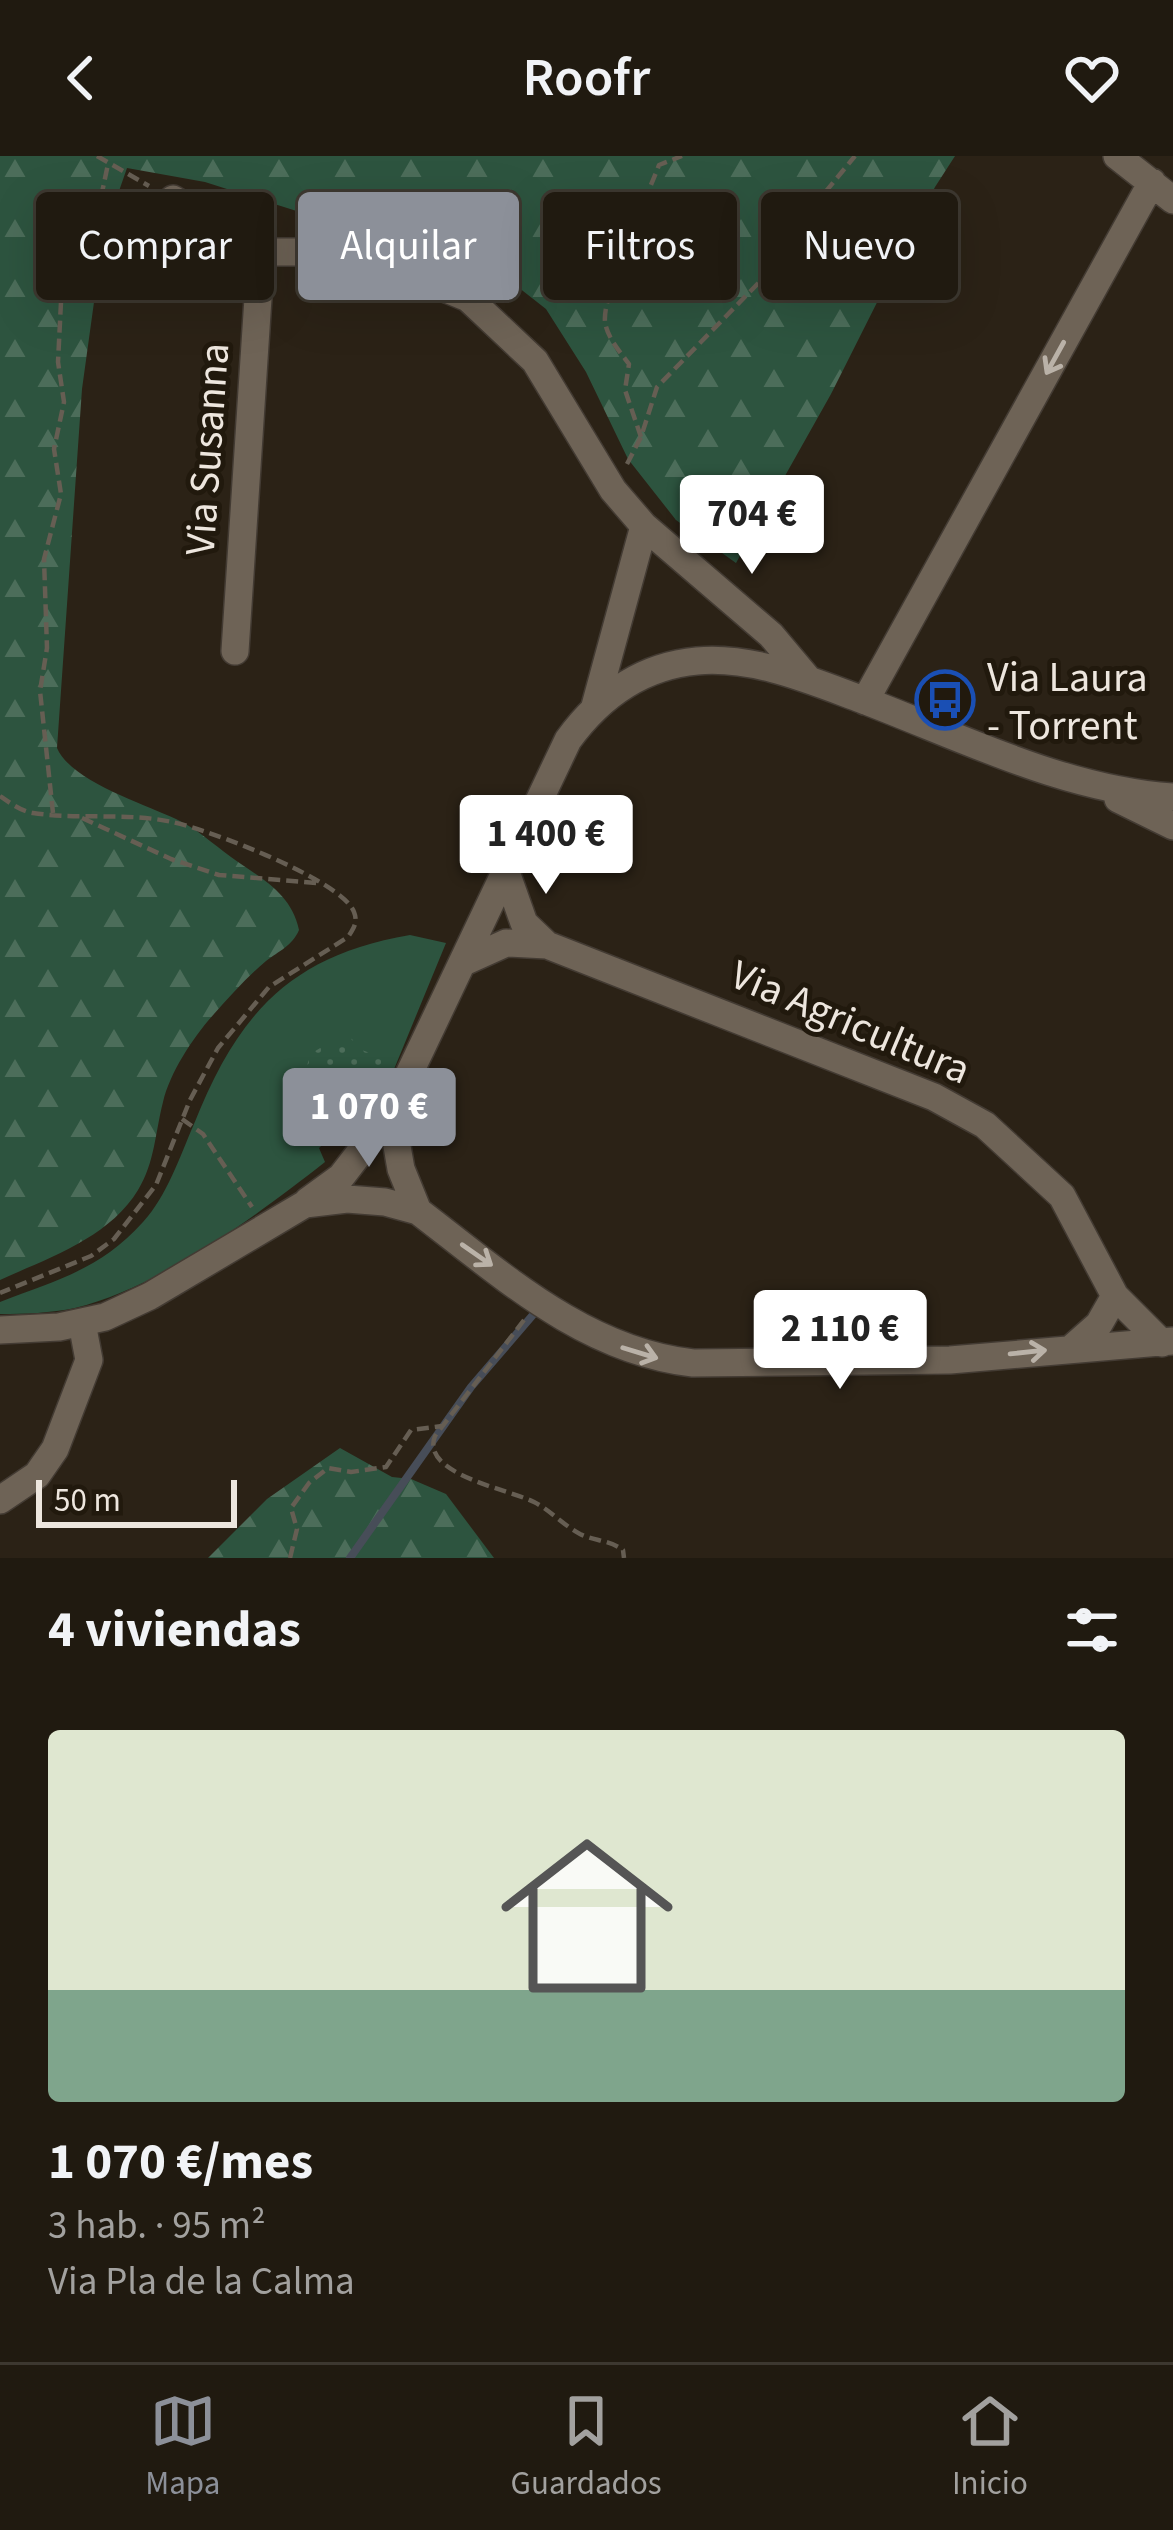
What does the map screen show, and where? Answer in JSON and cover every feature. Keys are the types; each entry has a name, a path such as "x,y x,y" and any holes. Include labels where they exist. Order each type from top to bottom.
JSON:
{"street":[{"path":"866,701 1162,191 1117,156"},
{"path":"274,252 299,252 415,276 468,298 535,361 613,490 644,526 771,634 808,679"},
{"name":"Via Susanna","path":"235,651 258,300"},
{"path":"595,706 644,526"},
{"path":"0,1330 82,1323 150,1296 305,1204 341,1177 392,1112 568,740 595,706 641,675 696,661 746,663 808,679 1088,784 1173,826"},
{"path":"1088,784 1173,797"},
{"path":"506,872 524,923 547,945"},
{"name":"Via Agricultura","path":"464,962 506,943 547,945 912,1088 985,1125 1062,1196 1115,1296 1167,1342"},
{"path":"392,1112 394,1142 418,1211"},
{"path":"305,1204 366,1201 418,1211 583,1330 628,1351 693,1363 950,1360 1167,1342"},
{"path":"1073,1347 1099,1324 1115,1296"},
{"path":"0,1500 37,1475 55,1449 88,1360 82,1323"}],"path":[{"path":"97,156 160,192"},
{"path":"682,156 659,165 628,241 604,320 629,364 626,390 641,437 657,387 778,263 800,224 855,156"},
{"path":"53,813 40,691 47,648 44,559 61,494 54,449 64,402 58,362 61,302 95,232 109,164"},
{"path":"0,796 30,813 134,815 176,822 250,849 323,884 351,906 356,927 339,944 269,987 218,1048 156,1185 114,1239 91,1256 0,1293"},
{"path":"77,816 171,860 219,874 323,884"},
{"path":"182,1119 203,1134 234,1175 264,1228"},
{"path":"537,1299 431,1446 436,1459 460,1474 537,1503 592,1540 613,1543 623,1550 624,1558"},
{"path":"290,1558 297,1529 291,1508 309,1483 328,1468 351,1472 386,1467 411,1430 443,1426"}],"green space":[{"path":"0,156 955,156 932,192 761,192 761,300 878,300 736,563 676,520 628,459 586,372 546,309 519,288 519,192 298,192 298,211 274,204 274,192 237,192 127,168 119,192 36,192 36,300 94,300 82,389 57,748 92,781 183,823 263,879 282,896 299,930 233,993 184,1055 166,1091 148,1169 126,1207 76,1245 0,1280"},
{"path":"410,935 446,943 383,1096 360,1129 351,1120 319,1148 325,1162 238,1226 141,1284 75,1308 0,1314 0,1302 94,1262 152,1212 229,1051 273,996 331,958"},
{"path":"340,1036 367,1052 397,1059 383,1096 360,1129 318,1099 306,1081 312,1053"},
{"path":"340,1448 392,1477 411,1479 446,1494 494,1558 208,1558 267,1499"}],"waterway":[{"path":"350,1558 471,1387 538,1309"}],"place":[{"name":"Via Laura - Torrent","path":"945,700"}]}
